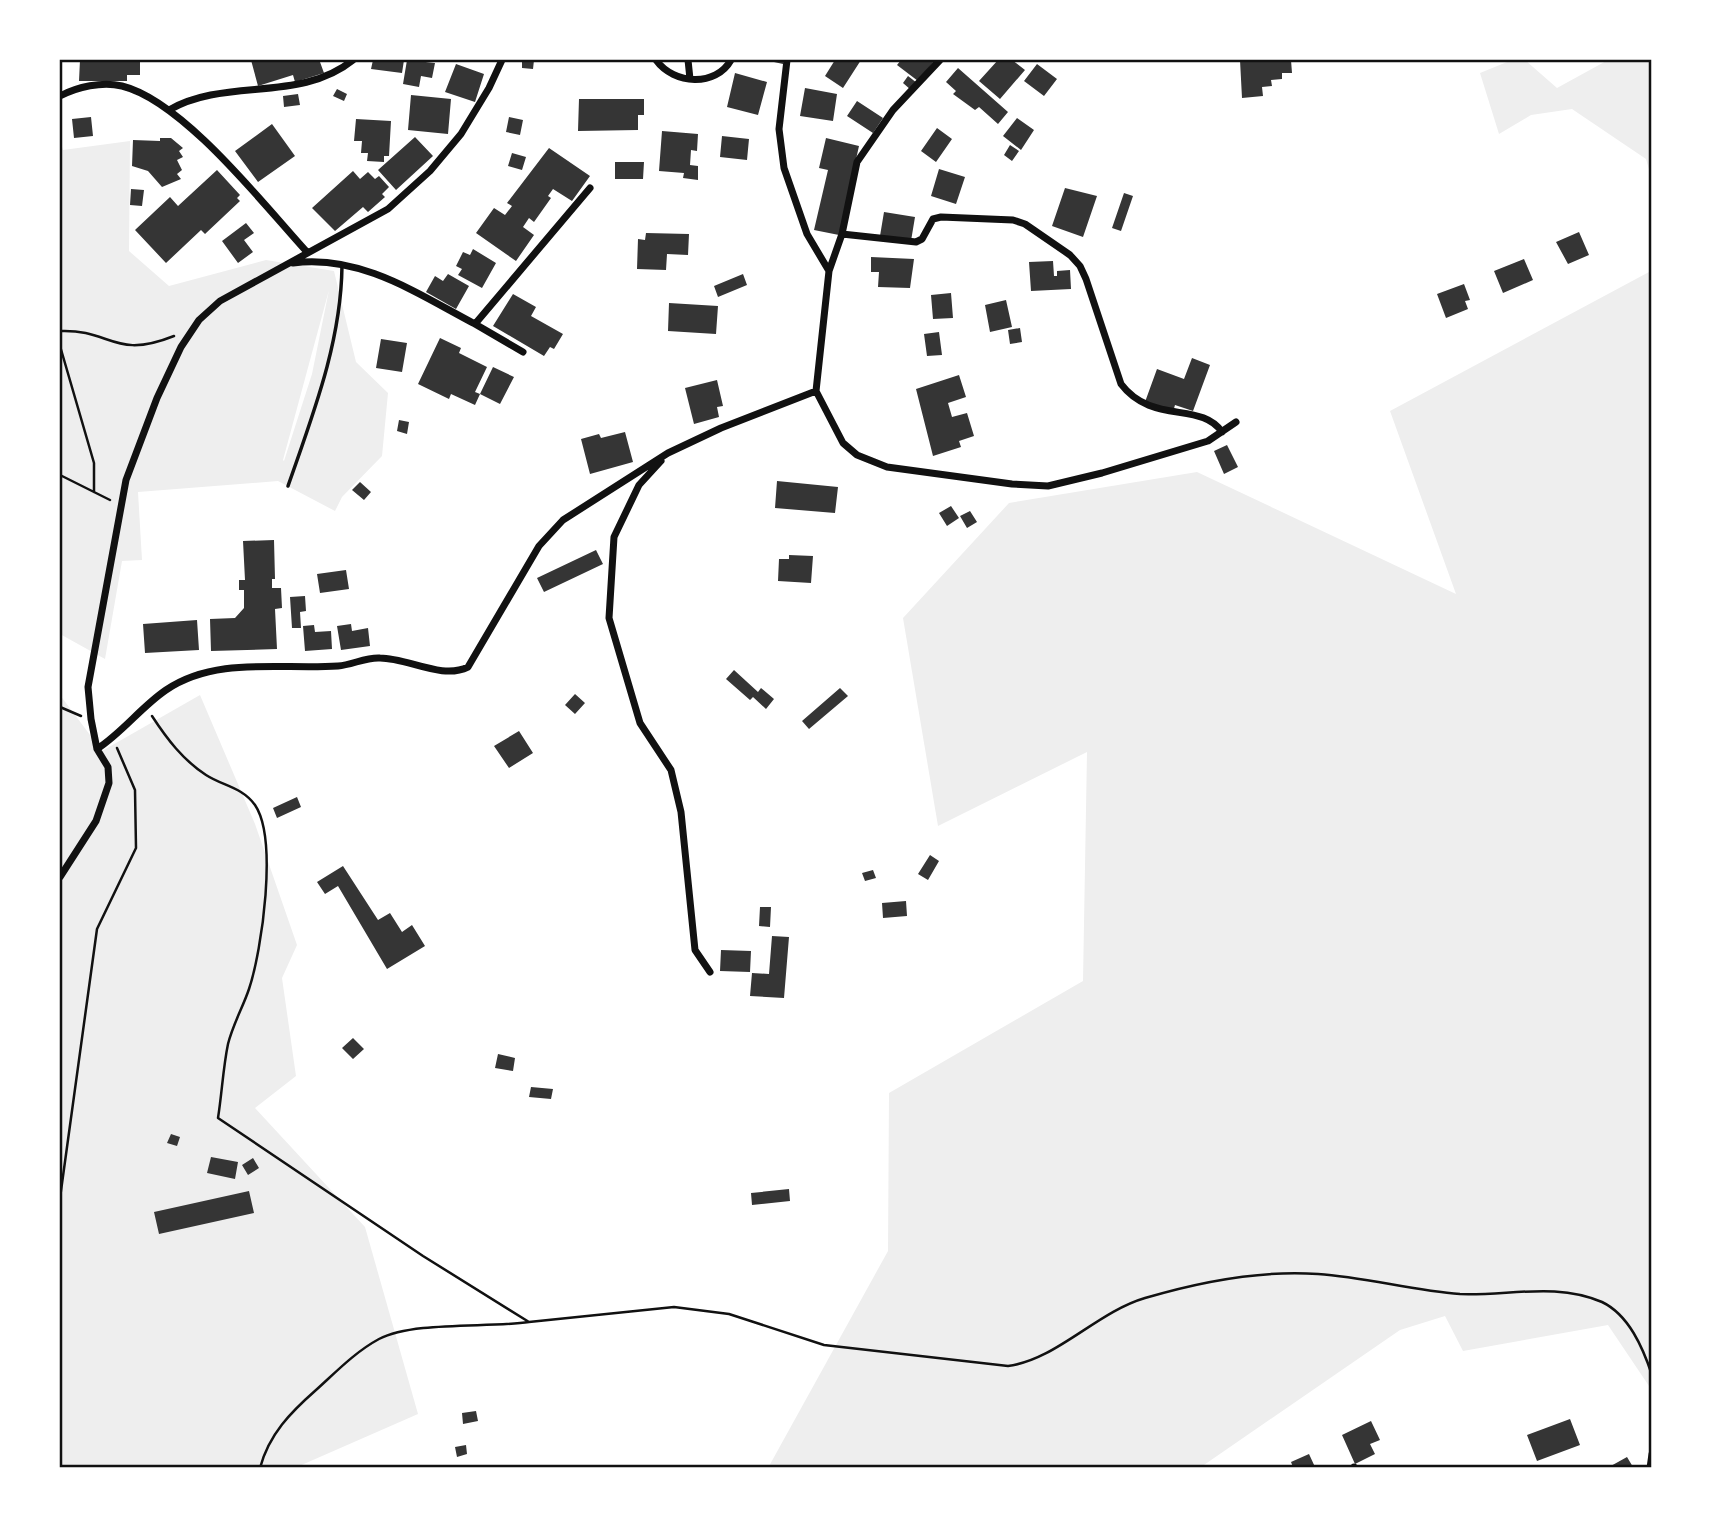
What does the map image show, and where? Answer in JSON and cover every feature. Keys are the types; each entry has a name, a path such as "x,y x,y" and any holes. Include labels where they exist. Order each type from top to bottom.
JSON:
{"street":[{"path":"169,110 192,99 282,88 312,81 337,73 353,60"},
{"path":"60,877 96,821 105,800 108,767 97,749 91,719 89,674 119,505 144,428 190,333 220,301 275,274 307,252 352,231 388,209 430,171 461,134 489,88 502,60"},
{"path":"656,60 668,71 690,79 718,76 731,60"},
{"path":"688,60 690,79"},
{"path":"787,60 779,129 784,167 807,234 829,271"},
{"path":"940,60 893,110 857,162 842,234 829,271 816,391 838,436 856,455 887,467 1013,485 1048,486 1178,452 1208,441 1237,422"},
{"path":"60,96 76,89 116,85 132,90 169,110 213,151 307,252"},
{"path":"475,324 590,187"},
{"path":"842,234 916,242 922,239 933,219 941,217 1013,220 1025,224 1080,266 1121,384 1129,395 1154,409 1212,421 1222,432"},
{"path":"288,263 311,260 375,272 523,352"},
{"path":"97,749 113,738 165,690 190,677 223,669 295,664 339,666 377,657 450,672 468,667 539,546 585,504 668,453 721,428 816,391"},
{"path":"668,453 639,485 614,537 609,618 640,723 671,770 681,812 695,950 710,972"},
{"path":"1650,1468 1651,1454"}],"lane":[{"path":"288,486 330,356 342,290 342,264"}],"path":[{"path":"60,331 84,333 117,346 130,347 144,347 190,333"},
{"path":"60,346 94,463 94,492"},
{"path":"60,475 119,505"},
{"path":"60,707 66,712 91,719"},
{"path":"146,707 167,740 191,765 209,777 238,789 254,804 265,827 265,908 250,988 228,1043 218,1118 423,1256 529,1322"},
{"path":"60,1198 97,929 136,848 135,790 113,738"},
{"path":"260,1468 272,1437 287,1416 359,1352 382,1338 407,1331 674,1307 729,1314 824,1345 1008,1366 1032,1359 1102,1316 1147,1297 1234,1279 1287,1272 1321,1274 1457,1294 1498,1294 1546,1289 1577,1294 1604,1303 1619,1315 1639,1340 1651,1375"}],"shaded area":[{"path":"1512,60 1525,60 1557,88 1608,60 1651,60 1651,176 1646,159 1572,109 1531,115 1499,134 1480,73"},
{"path":"60,140 63,150 130,141 129,251 169,286 266,260 334,271 356,362 388,393 382,456 342,497 335,511 278,481 138,492 142,560 122,561 105,659 60,634","holes":["329,290 312,374 284,461"]},
{"path":"1651,261 1651,1389 1608,1325 1463,1351 1445,1316 1400,1330 1201,1467 768,1468 888,1251 889,1093 1083,981 1087,752 938,826 903,618 1009,503 1197,472 1456,594 1390,411 1649,272"},
{"path":"60,695 102,751 200,695 255,824 297,945 282,978 296,1076 255,1108 365,1227 418,1414 297,1467 60,1467"}],"building":[{"path":"80,60 140,60 140,75 127,75 127,81 79,81"},
{"path":"251,60 325,60 320,62 324,73 295,82 293,75 258,86"},
{"path":"373,60 404,60 402,73 371,69"},
{"path":"407,60 435,63 432,78 421,76 419,87 403,84"},
{"path":"522,60 534,60 533,69 522,68"},
{"path":"765,60 784,60 783,64"},
{"path":"835,60 861,60 843,88 825,76"},
{"path":"901,60 935,60 918,81 897,65"},
{"path":"998,60 1012,60 1025,70 1000,99 979,81"},
{"path":"1240,60 1291,60 1292,73 1282,73 1282,79 1271,80 1272,86 1262,87 1263,96 1242,98"},
{"path":"456,64 484,74 475,102 445,92"},
{"path":"1037,64 1057,79 1044,96 1024,81"},
{"path":"958,68 1008,112 998,124 979,107 975,110 953,94 956,91 946,82"},
{"path":"735,73 767,82 758,115 727,107"},
{"path":"908,76 917,83 911,90 903,83"},
{"path":"805,88 837,94 833,121 800,116"},
{"path":"337,89 347,94 344,101 333,96"},
{"path":"298,94 300,105 284,107 283,96"},
{"path":"411,95 451,99 448,134 408,130"},
{"path":"579,99 644,99 644,115 638,115 638,130 578,131"},
{"path":"857,101 883,118 873,133 847,116"},
{"path":"91,117 93,136 74,138 72,119"},
{"path":"509,117 523,120 520,135 506,132"},
{"path":"1017,118 1034,130 1021,150 1003,136"},
{"path":"356,119 391,121 389,156 384,156 384,162 367,161 368,153 361,153 362,141 354,141"},
{"path":"272,124 295,156 258,182 235,151"},
{"path":"937,128 952,139 936,162 921,151"},
{"path":"662,131 698,134 697,151 691,150 690,165 698,166 698,180 683,178 684,173 659,171"},
{"path":"722,136 749,139 747,160 720,157"},
{"path":"415,137 433,156 396,190 378,170"},
{"path":"160,138 171,138 183,148 179,151 183,157 177,160 182,170 177,174 181,179 162,187 148,171 132,166 133,140 160,141"},
{"path":"826,138 859,146 839,235 814,230 828,170 819,168"},
{"path":"1010,145 1019,151 1012,161 1004,155"},
{"path":"549,148 590,176 572,201 553,189 548,196 551,198 534,222 529,218 523,227 534,235 516,261 476,233 494,208 505,215 512,206 507,203"},
{"path":"512,153 526,157 522,170 508,166"},
{"path":"615,162 644,162 643,179 615,179"},
{"path":"939,169 965,177 956,204 931,196"},
{"path":"217,170 240,195 237,198 240,201 205,234 201,230 166,263 135,230 170,197 178,206"},
{"path":"353,171 360,179 368,172 375,179 379,176 389,187 382,194 385,197 368,212 363,207 335,231 312,208"},
{"path":"1065,188 1097,196 1083,237 1052,226"},
{"path":"131,189 144,190 142,206 130,205"},
{"path":"1124,193 1133,196 1121,231 1112,228"},
{"path":"884,212 915,217 911,241 880,236"},
{"path":"246,223 254,233 244,240 253,252 238,263 222,241"},
{"path":"1579,232 1589,255 1568,264 1556,242"},
{"path":"646,233 689,234 688,255 667,254 666,270 637,269 638,239 645,240"},
{"path":"473,249 496,263 482,288 458,275 462,269 456,266 463,252 470,255"},
{"path":"871,257 914,259 910,288 878,287 879,272 871,272"},
{"path":"1524,259 1533,280 1503,293 1494,271"},
{"path":"1053,261 1054,276 1057,276 1057,271 1070,270 1071,289 1031,291 1029,262"},
{"path":"448,274 469,286 456,309 426,292 435,276 443,281"},
{"path":"743,274 747,285 718,297 714,286"},
{"path":"1464,284 1470,300 1465,301 1468,309 1446,318 1437,294"},
{"path":"951,293 953,318 933,319 931,295"},
{"path":"513,294 536,307 531,316 563,334 554,349 550,347 544,356 493,326"},
{"path":"1006,300 1012,327 990,332 985,305"},
{"path":"669,303 718,306 716,334 668,331"},
{"path":"1020,328 1022,342 1010,344 1008,330"},
{"path":"939,332 942,355 927,356 924,334"},
{"path":"440,338 461,348 459,353 487,367 475,392 480,394 475,405 451,394 449,399 418,384"},
{"path":"381,339 407,343 402,372 376,368"},
{"path":"1192,358 1210,365 1193,411 1175,405 1173,412 1145,402 1157,369 1184,379"},
{"path":"493,367 514,377 500,404 480,394"},
{"path":"959,375 966,397 948,403 952,417 967,413 974,436 959,441 961,447 933,456 916,389"},
{"path":"717,380 723,406 717,407 719,417 694,424 685,388"},
{"path":"399,420 409,422 407,434 397,431"},
{"path":"625,432 633,462 590,474 581,439 599,434 601,438"},
{"path":"1227,445 1238,467 1224,474 1214,451"},
{"path":"777,481 838,487 835,513 775,508"},
{"path":"360,482 371,492 364,500 352,490"},
{"path":"951,506 959,518 947,526 939,513"},
{"path":"970,511 977,522 967,528 960,516"},
{"path":"274,540 275,579 272,579 272,588 281,588 282,608 275,609 277,649 211,651 210,619 235,618 244,608 244,590 239,590 239,580 245,580 243,541"},
{"path":"596,550 603,564 544,592 537,578"},
{"path":"789,555 813,556 811,583 778,581 779,559 789,559"},
{"path":"346,570 349,589 320,593 317,574"},
{"path":"305,596 306,611 300,612 301,628 292,628 290,597"},
{"path":"197,620 199,650 145,653 143,624"},
{"path":"351,624 352,631 368,628 370,646 341,650 337,626"},
{"path":"314,625 315,632 331,631 332,649 305,651 303,626"},
{"path":"734,670 758,692 761,688 774,699 766,709 753,697 750,700 726,679"},
{"path":"840,688 848,696 809,729 802,721"},
{"path":"575,694 585,703 575,714 565,705"},
{"path":"519,731 533,753 509,768 494,746"},
{"path":"297,797 301,807 277,818 273,808"},
{"path":"930,855 939,861 928,880 918,874"},
{"path":"343,866 378,920 390,913 402,932 412,925 425,946 387,969 338,886 325,894 317,882"},
{"path":"873,870 876,878 865,881 862,873"},
{"path":"906,901 907,916 883,918 882,903"},
{"path":"760,907 771,907 770,927 759,926"},
{"path":"772,936 789,937 784,998 750,996 752,973 769,974"},
{"path":"721,950 751,951 750,972 720,971"},
{"path":"353,1038 364,1049 353,1059 342,1048"},
{"path":"498,1054 515,1058 513,1071 495,1068"},
{"path":"531,1087 553,1089 551,1099 529,1097"},
{"path":"171,1134 180,1137 177,1146 167,1143"},
{"path":"211,1157 238,1162 235,1179 207,1173"},
{"path":"253,1158 259,1168 248,1175 242,1165"},
{"path":"789,1189 790,1201 752,1205 751,1193"},
{"path":"249,1191 254,1213 159,1234 154,1212"},
{"path":"476,1411 478,1421 463,1424 462,1413"},
{"path":"1570,1419 1580,1445 1537,1461 1527,1435"},
{"path":"1371,1421 1380,1440 1370,1444 1375,1454 1355,1464 1342,1435"},
{"path":"466,1445 467,1454 457,1457 455,1447"},
{"path":"1309,1454 1315,1467 1293,1467 1291,1462"},
{"path":"1627,1457 1633,1467 1609,1467"}]}
